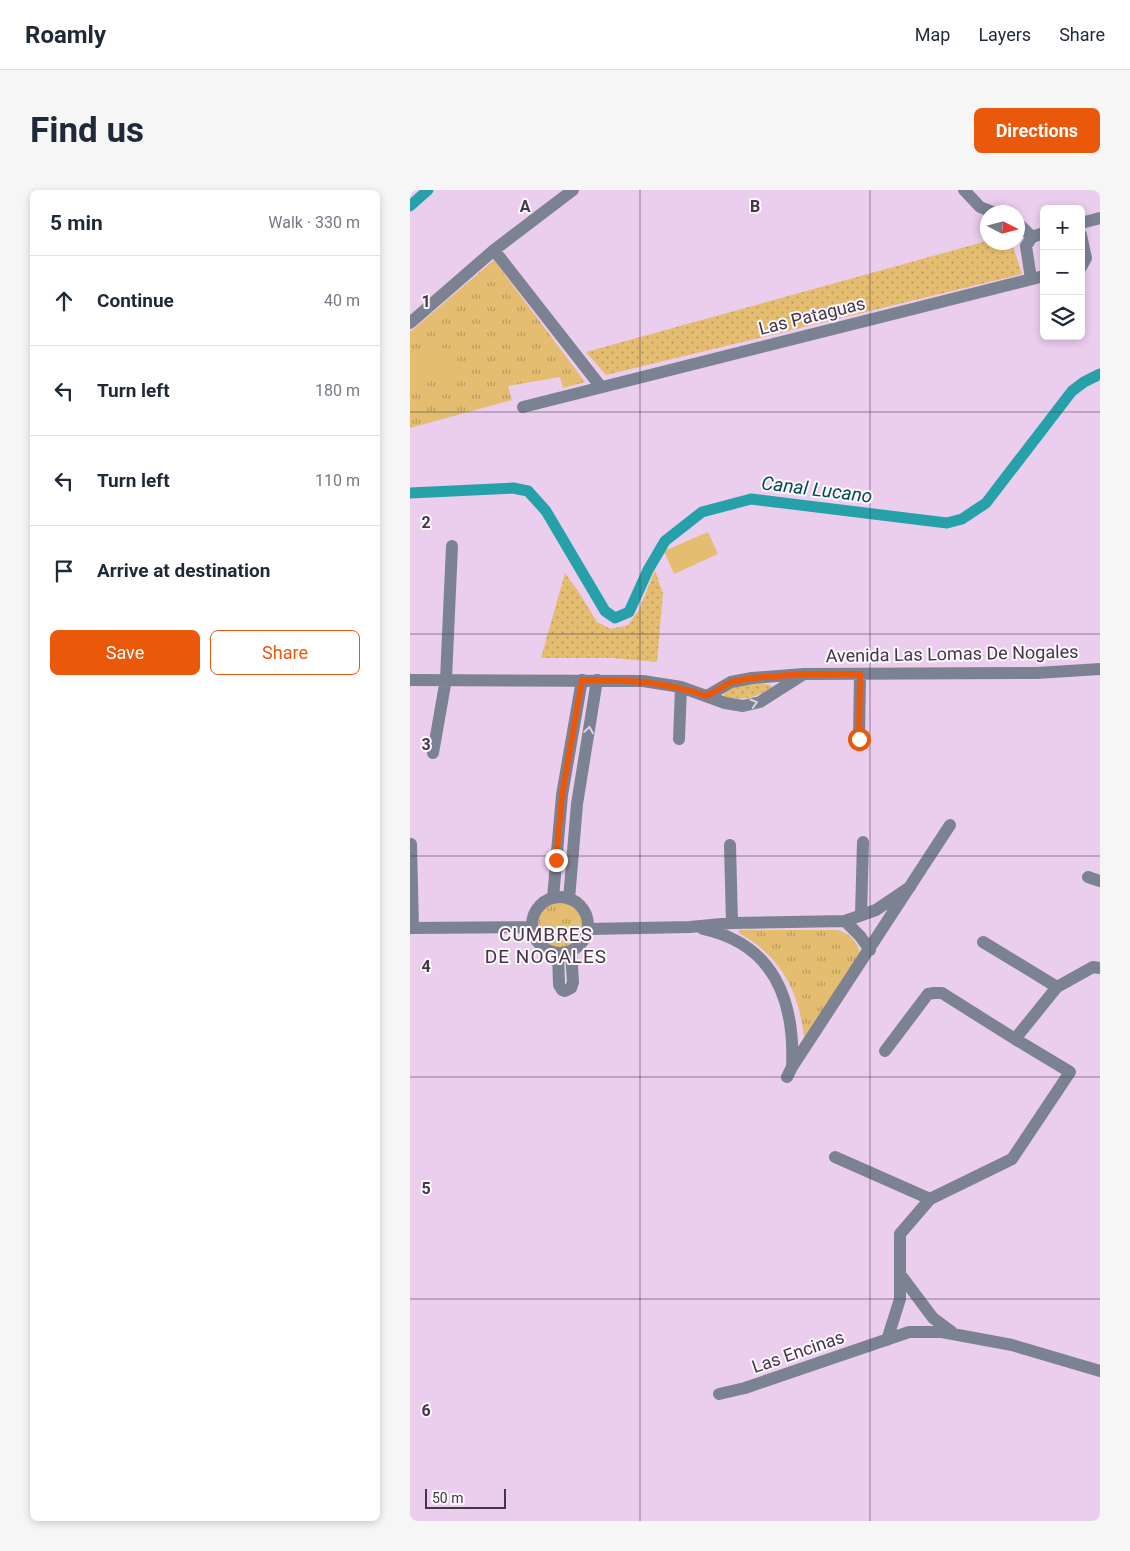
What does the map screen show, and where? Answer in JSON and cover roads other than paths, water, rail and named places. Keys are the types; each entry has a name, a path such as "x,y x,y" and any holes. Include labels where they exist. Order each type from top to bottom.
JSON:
{"street":[{"path":"410,323 494,250 573,190"},
{"path":"971,193 980,207"},
{"path":"1085,222 1100,218"},
{"path":"1025,227 1038,235 1027,242 1025,250 1031,279"},
{"path":"494,250 601,387"},
{"name":"Las Pataguas","path":"523,407 1040,277"},
{"path":"433,753 446,679 452,546"},
{"name":"Avenida Las Lomas De Nogales","path":"707,696 731,682 752,678 804,674 1038,673 1100,669"},
{"name":"Avenida Las Lomas De Nogales","path":"410,680 642,681 681,688 743,706 760,702 804,674"},
{"path":"859,739 860,674"},
{"path":"553,898 559,823 582,680"},
{"path":"569,898 575,825 597,680"},
{"path":"679,739 681,688"},
{"path":"569,755 585,758"},
{"path":"559,823 575,825"},
{"path":"690,927 712,931 736,941 758,957 770,971 780,988 788,1009 792,1043 789,1072 950,825"},
{"path":"861,915 863,842"},
{"path":"411,844 412,928 532,927"},
{"path":"730,845 732,923"},
{"path":"588,929 690,927 732,923 845,921 876,910 910,887"},
{"path":"553,898 569,898 582,908 587,918 588,929 582,943 564,953 548,951 534,937 532,927 534,916 539,906 553,898"},
{"path":"845,921 860,936 870,950"},
{"path":"983,942 1057,987"},
{"path":"1015,1039 1057,987 1093,967 1100,968"},
{"path":"885,1051 928,994 934,992 942,993 1070,1072 1012,1159 930,1199 900,1234 900,1299 887,1340"},
{"path":"835,1157 930,1199"},
{"name":"Las Encinas","path":"900,1274 934,1318 954,1334"},
{"name":"Las Encinas","path":"719,1394 745,1388 909,1332 942,1332 1012,1345 1100,1370"}],"waterway":[{"name":"Canal Lucano","path":"410,206 428,190"},
{"name":"Canal Lucano","path":"410,493 513,488 528,491 546,511 605,611 615,618 629,612 648,570 665,541 702,512 751,499 947,523 962,519 986,503 1072,391 1100,374"}],"district":[{"name":"CUMBRES DE NOGALES","path":"546,945"}]}
